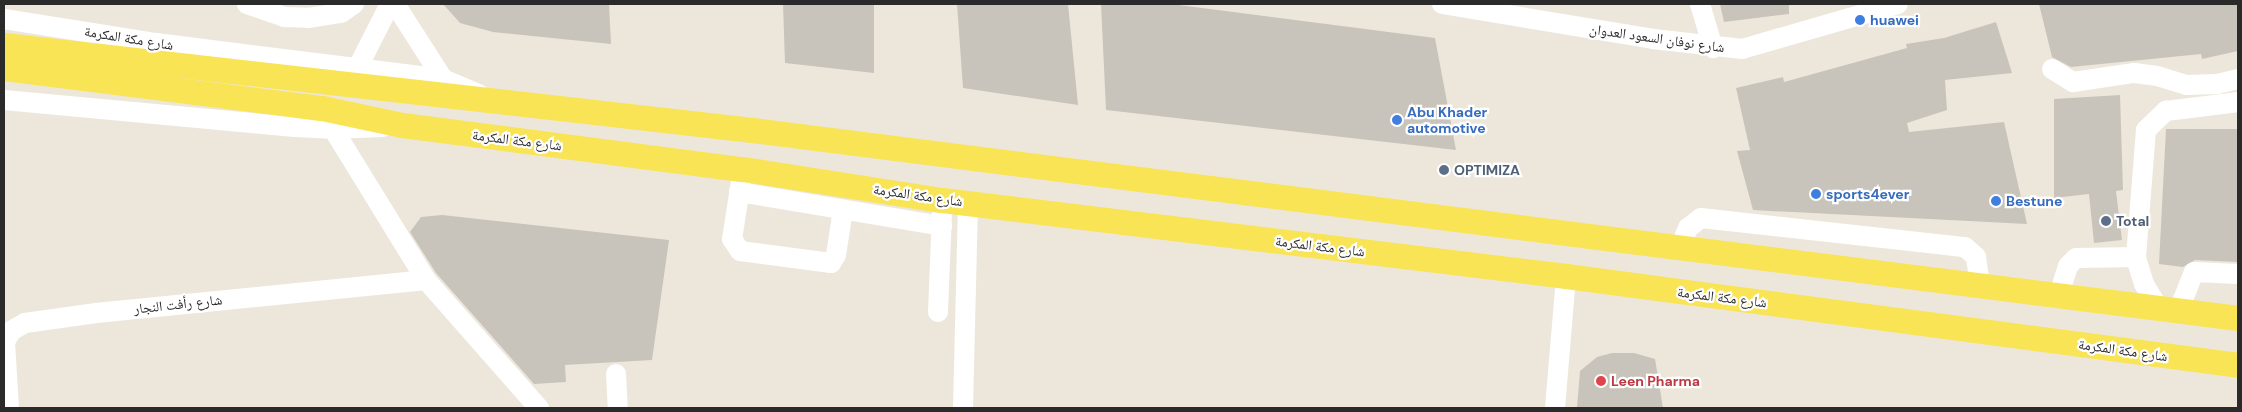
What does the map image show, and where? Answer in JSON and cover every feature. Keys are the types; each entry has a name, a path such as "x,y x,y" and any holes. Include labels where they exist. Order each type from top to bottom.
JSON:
{"main road":[{"name":"شارع مكة المكرمة","path":"4,45 488,100 1680,247 2169,311 2238,318"},
{"name":"شارع مكة المكرمة","path":"4,68 326,119 402,125 741,181 942,200 1566,276 2238,365"}],"street":[{"path":"247,4 284,17 308,18 341,12 354,4"},
{"path":"358,67 390,4"},
{"path":"395,4 443,79"},
{"name":"شارع نوفان السعود العدوان","path":"1442,4 1713,48 1742,48 1768,43 1898,4"},
{"path":"1700,4 1713,48"},
{"name":"شارع مكة المكرمة","path":"4,19 156,43 443,79 488,100"},
{"path":"2052,69 2073,82 2134,73 2157,76 2186,85 2209,85 2238,79"},
{"name":"شارع مكة المكرمة","path":"4,100 326,119"},
{"path":"2238,102 2175,109 2151,122 2144,140 2136,256 2144,284 2169,311 2194,272 2238,274"},
{"path":"326,119 426,280 539,408"},
{"path":"843,210 836,255 831,263 747,252 735,246 732,239 741,181 843,210 942,226"},
{"path":"938,312 942,200"},
{"path":"963,408 968,203"},
{"path":"1680,247 1688,228 1702,218 1965,247 1976,257 1980,286"},
{"path":"2058,296 2068,266 2076,258 2136,256"},
{"path":"1554,408 1566,276"},
{"name":"شارع رأفت النجار","path":"9,408 5,342 11,325 96,313 426,280"},
{"path":"616,374 618,408"}],"building":[{"path":"443,4 609,4 611,44 493,32 460,23"},
{"path":"783,4 874,4 874,73 785,63"},
{"path":"957,4 1068,4 1078,105 963,88"},
{"path":"1101,4 1171,4 1435,38 1456,150 1106,110"},
{"path":"1720,4 1789,4 1789,14 1724,22"},
{"path":"2039,4 2238,4 2238,51 2202,59 2201,54 2071,67 2052,57"},
{"path":"1996,22 2012,73 1945,80 1947,110 1907,123 1909,132 2004,122 2027,224 1753,210 1737,151 1750,150 1736,88 1783,77 1784,82 1907,48 1906,44 1944,38"},
{"path":"2120,95 2123,190 2116,191 2122,240 2094,243 2089,194 2054,198 2054,99"},
{"path":"2166,129 2238,129 2238,262 2195,260 2183,267 2159,264"},
{"path":"442,215 669,240 652,360 565,365 566,382 534,384 436,273 410,232 421,217"},
{"path":"1612,353 1634,353 1655,359 1663,408 1577,408 1580,371 1597,357"}],"place":[{"name":"huawei","path":"1860,20"},
{"name":"Abu Khader automotive","path":"1397,120"},
{"name":"OPTIMIZA","path":"1444,170"},
{"name":"sports4ever","path":"1816,194"},
{"name":"Bestune","path":"1996,201"},
{"name":"Total","path":"2106,221"},
{"name":"Leen Pharma","path":"1601,381"}]}
